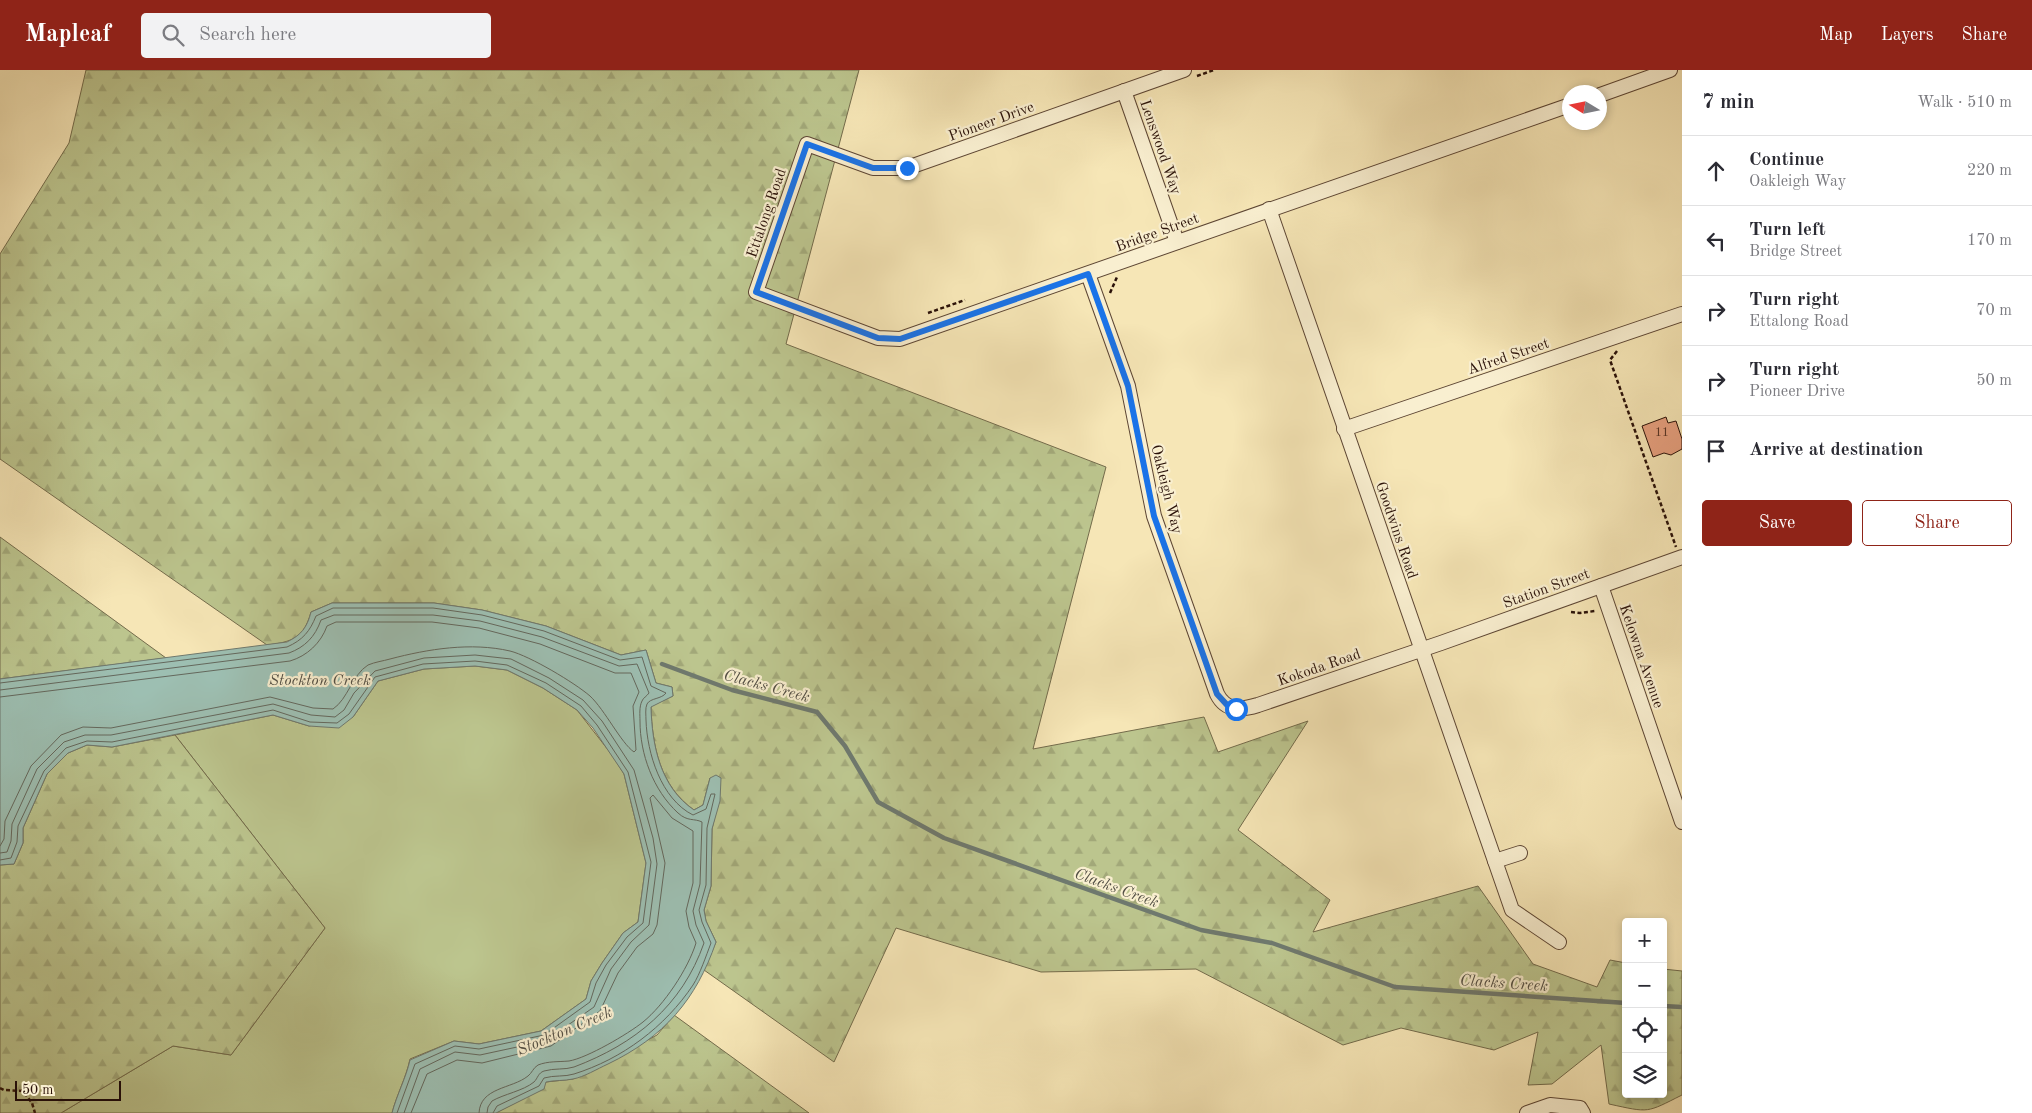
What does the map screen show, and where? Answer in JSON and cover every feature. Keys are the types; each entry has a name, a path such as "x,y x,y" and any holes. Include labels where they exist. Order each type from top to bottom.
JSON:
{"street":[{"path":"1607,92 1670,70"},
{"name":"Pioneer Drive","path":"807,144 873,168 907,168 1124,91 1190,73"},
{"name":"Lenswood Way","path":"1124,91 1177,242"},
{"name":"Bridge Street","path":"756,292 878,338 900,339 1562,108"},
{"name":"Ettalong Road","path":"756,292 807,144"},
{"name":"Goodwins Road","path":"1269,210 1512,910 1559,942"},
{"name":"Oakleigh Way","path":"1088,274 1128,386 1154,516 1217,694 1228,706"},
{"name":"Alfred Street","path":"1344,429 1682,314"},
{"name":"Station Street","path":"1422,650 1681,557"},
{"name":"Kelowna Avenue","path":"1601,586 1682,822"},
{"name":"Kokoda Road","path":"1228,706 1236,709 1258,705 1422,650"},
{"path":"1495,861 1520,853"},
{"path":"1527,1113 1550,1105 1580,1108 1583,1113"}],"path":[{"path":"1190,73 1214,70"},
{"path":"1108,296 1116,278 1126,274 1121,262"},
{"path":"923,315 974,297"},
{"path":"1612,338 1618,352 1610,360 1681,557"},
{"path":"0,1088 23,1091 32,1103 34,1113"}],"green space":[{"path":"86,70 859,70 786,344 1106,467 1033,749 1204,717 1218,752 1308,721 1238,830 1330,900 1313,932 1478,886 1533,964 1597,987 1610,960 1622,962 1622,1098 1667,1098 1667,969 1682,971 1682,1095 1647,1110 1609,1104 1601,1045 1552,1084 1528,1085 1538,1032 1494,1050 1401,1028 1343,1045 1196,969 1041,972 896,928 834,1062 704,970 716,942 706,921 704,910 711,886 712,829 715,816 710,778 703,805 694,810 682,800 666,777 660,764 653,736 651,706 673,696 672,687 656,683 646,650 621,655 546,626 482,610 434,603 332,603 311,612 305,628 296,637 267,645 0,459 0,254 69,143"},
{"path":"0,537 166,658 0,679"},
{"path":"475,666 507,670 543,688 577,710 612,755 624,774 646,863 638,922 623,933 602,963 591,981 586,999 541,1031 479,1044 454,1041 410,1059 392,1113 61,1113 173,1046 231,1055 325,928 175,735 273,715 309,726 353,717 378,681 424,669"},
{"path":"175,735 325,928 231,1055 173,1046 61,1113 0,1113 0,865 14,864 23,843 23,828 47,774 68,753 87,745 112,747"},
{"path":"674,1015 809,1113 496,1113 524,1098 546,1082 573,1079 657,1035"}],"water":[{"name":"Stockton Creek","path":"332,603 434,603 482,610 546,626 621,655 646,650 656,683 672,687 673,696 651,707 656,750 660,764 673,790 682,801 694,810 703,805 710,778 716,775 721,778 720,801 712,829 711,886 704,910 706,921 716,942 699,982 688,999 676,1015 646,1042 582,1077 546,1082 544,1089 496,1113 392,1113 410,1060 454,1041 479,1044 541,1031 586,999 591,981 602,963 623,933 638,922 646,863 624,774 593,728 577,710 543,688 507,670 475,666 424,669 378,681 353,717 339,728 309,726 273,715 112,747 87,745 68,753 47,774 23,828 23,843 14,864 0,865 0,679 287,642 303,630 311,612"}],"building":[{"path":"1666,417 1668,423 1676,421 1682,439 1682,449 1671,455 1664,453 1653,457 1642,426"}],"waterway":[{"name":"Clacks Creek","path":"662,664 732,690 817,712 845,746 878,802 944,838 1201,930 1272,943 1395,987 1622,1003"},
{"name":"Clacks Creek","path":"1667,1006 1682,1007"}],"route":[{"path":"907,168 873,168 807,144 756,292 878,338 900,339 1088,274 1128,386 1154,516 1217,694 1220,700 1236,709"}]}
